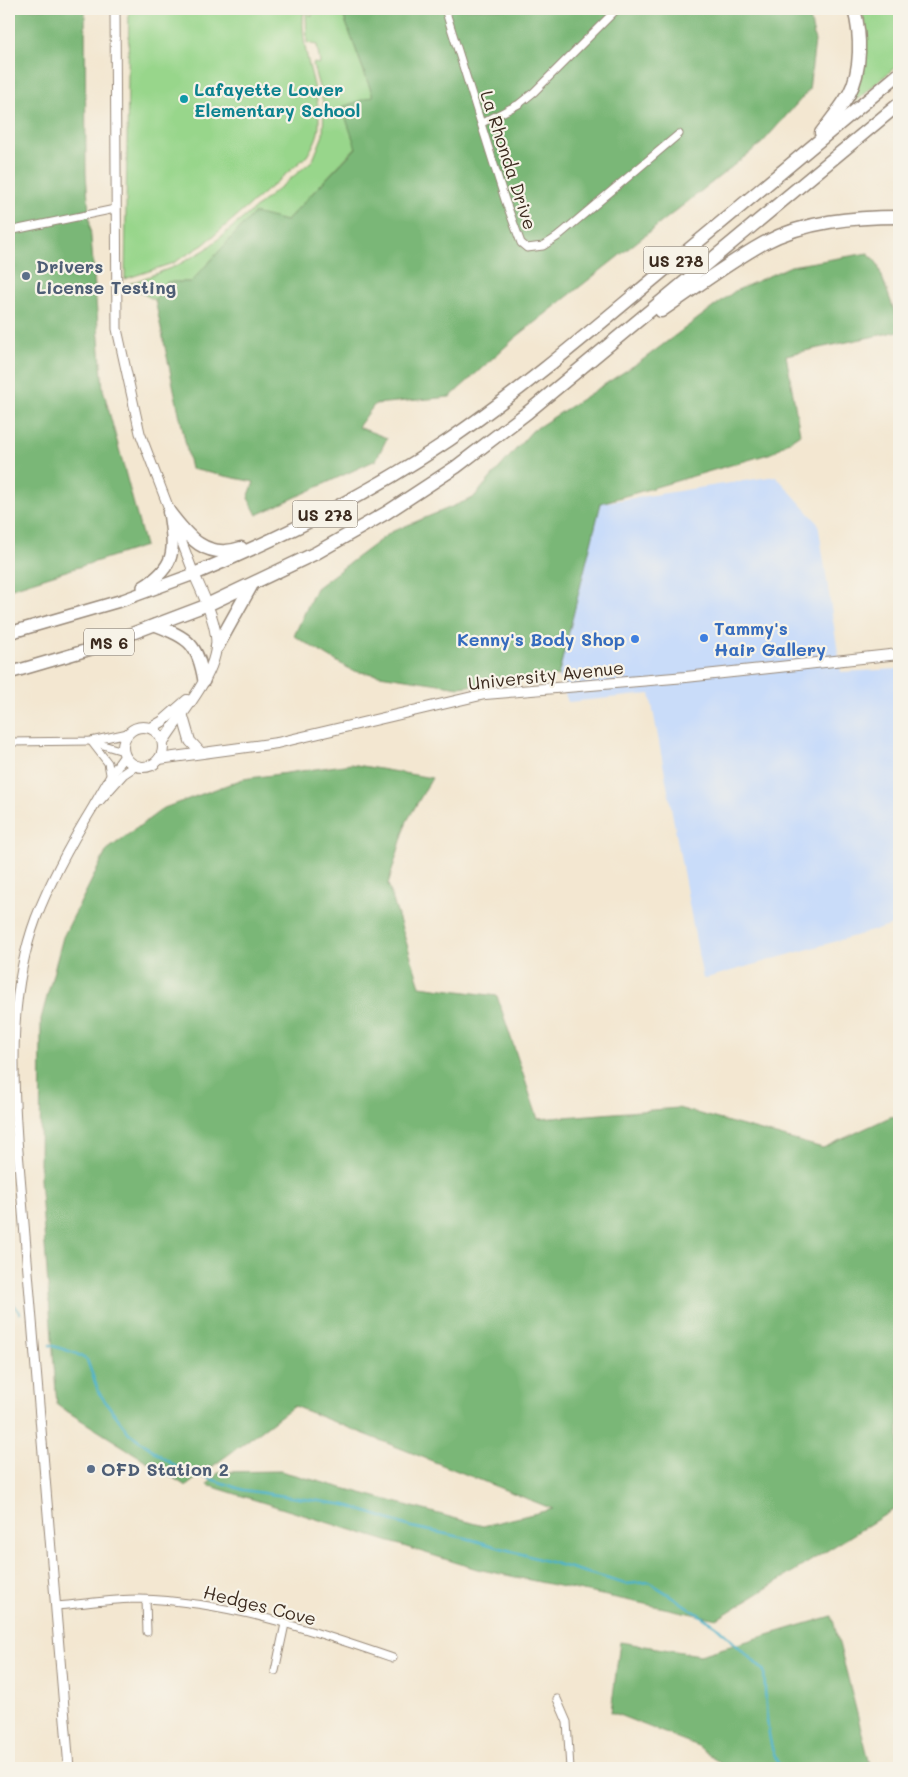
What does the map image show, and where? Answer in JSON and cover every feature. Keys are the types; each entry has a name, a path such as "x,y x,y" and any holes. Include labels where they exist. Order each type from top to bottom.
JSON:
{"highway":[{"path":"808,151 849,93 857,67 859,42 854,9"},
{"name":"US 278","path":"194,574 323,515 386,480 448,441 511,395 899,74"},
{"name":"US 278","path":"208,605 251,586 316,553 386,513 456,467 528,412 899,104"},
{"path":"603,350 766,242 803,228 840,220 899,217"},
{"path":"170,512 191,540 219,551 233,551 281,535"},
{"path":"123,600 158,578 169,564 174,547 170,512"},
{"name":"MS 6","path":"9,632 123,600 194,574"},
{"path":"217,648 251,586"},
{"name":"MS 6","path":"9,673 91,649 208,605"},
{"path":"155,625 190,641 201,660 204,681"}],"main road":[{"path":"163,744 160,736 151,728 138,727 128,734 123,745 124,754 135,766 148,766 159,759 163,744 204,681 217,648 208,605 194,574"},
{"name":"University Avenue","path":"159,759 277,743 485,694 669,679 899,654"},
{"path":"151,728 193,696"},
{"path":"182,713 190,741 201,753"},
{"name":"University Avenue","path":"163,744 201,753"}],"street":[{"path":"115,9 117,329 140,433 194,574"},
{"name":"La Rhonda Drive","path":"445,9 521,243 527,248 535,249 558,237 678,134"},
{"path":"482,123 519,104 534,92 617,9"},
{"path":"9,231 115,209"},
{"path":"9,742 90,741 128,734"},
{"path":"69,1768 13,1140 14,1052 25,960 36,920 50,885 110,774 124,754 90,741"},
{"path":"90,741 108,763 110,774"},
{"path":"94,806 123,774 135,766"},
{"path":"146,1600 147,1632"},
{"name":"Hedges Cove","path":"56,1606 146,1600 221,1607 285,1624 394,1658"},
{"path":"275,1671 285,1624"},
{"path":"557,1699 567,1722 570,1768"}],"shaded area":[{"path":"776,476 818,523 841,672 899,669 899,917 890,926 703,979 650,694 568,702 558,676 601,503"}],"green space":[{"path":"9,9 85,9 86,174 103,389 145,546 9,589"},
{"path":"129,9 304,9 304,39 316,95 319,128 317,137 307,156 203,245 173,263 125,279"},
{"path":"314,9 341,9 373,96 356,147 286,221 254,214 191,282 167,282 155,300 126,285 176,266 205,250 313,160 323,135 324,106 313,65 314,63 320,64 317,45 307,43 306,12 312,16"},
{"path":"341,9 808,9 815,41 809,90 762,143 515,338 450,397 375,404 358,427 387,438 376,460 257,515 248,498 254,482 191,469 155,300 167,282 191,282 254,213 286,221 356,148 342,107 373,96"},
{"path":"861,9 899,10 899,64 853,103 863,68 866,44"},
{"path":"868,253 877,263 899,324 899,331 786,355 800,434 772,453 601,503 558,676 459,687 353,671 294,636 316,588 391,532 473,498 532,431 641,361 735,291 791,266"},
{"path":"351,764 432,778 407,821 388,884 420,986 497,996 538,1119 678,1108 823,1148 890,1117 899,1116 899,1506 717,1619 477,1569 207,1485 219,1472 280,1471 483,1526 553,1509 294,1406 186,1486 57,1405 40,1179 41,1019 63,937 107,850 164,808 243,779"},
{"path":"832,1616 871,1768 726,1768 698,1746 611,1712 620,1642 700,1655"}],"waterway":[{"path":"9,1298 20,1313"},
{"path":"50,1345 75,1353 87,1360 99,1393 129,1433 176,1467 243,1490 346,1505 411,1527 466,1538 626,1584 649,1582 716,1626 764,1671 769,1735 772,1748 781,1768"}],"place":[{"name":"Lafayette Lower Elementary School","path":"184,99"},
{"name":"Drivers License Testing","path":"26,276"},
{"name":"Tammy's Hair Gallery","path":"704,638"},
{"name":"Kenny's Body Shop","path":"635,639"},
{"name":"OFD Station 2","path":"91,1469"}]}
